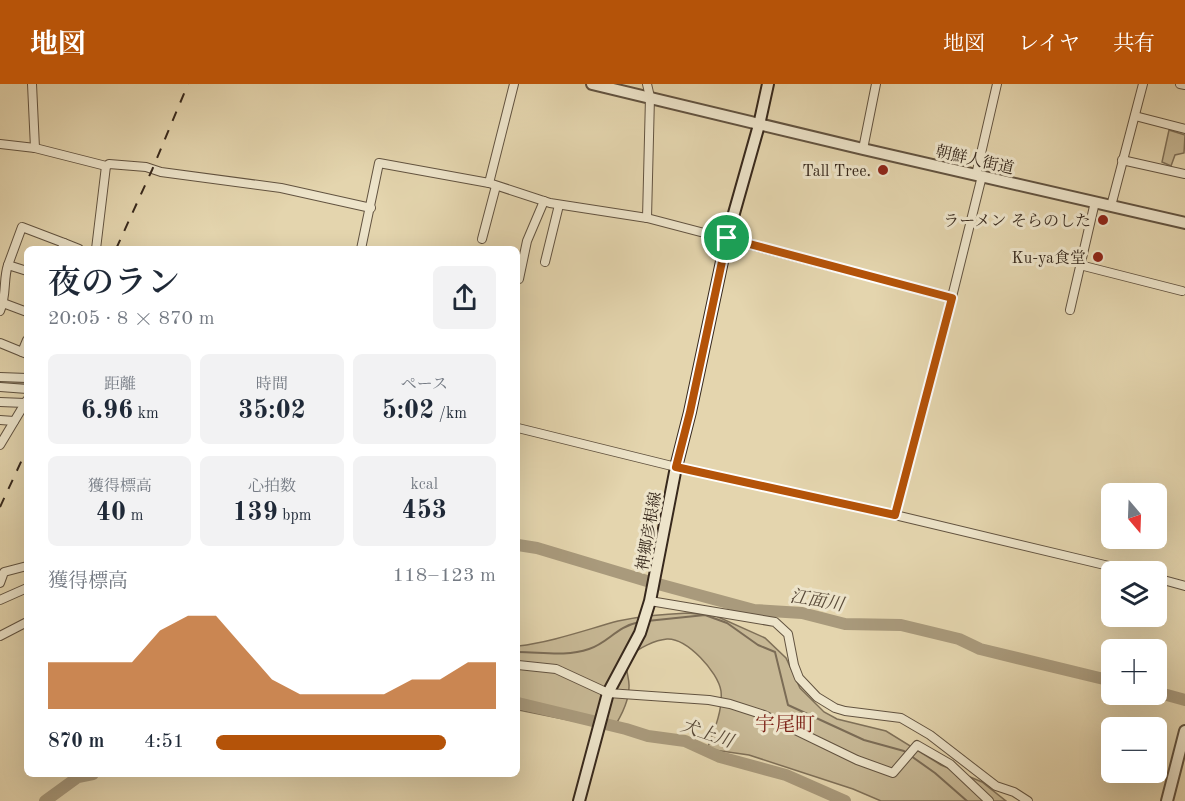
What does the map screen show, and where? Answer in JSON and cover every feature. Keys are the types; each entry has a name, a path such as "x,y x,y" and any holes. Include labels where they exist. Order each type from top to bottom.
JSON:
{"main road":[{"name":"朝鮮人街道","path":"592,84 759,125 1185,223"},
{"name":"神郷彦根線","path":"579,801 608,696 640,633 650,601 676,467 727,238 759,125 768,84"},
{"path":"1167,801 1185,731"}],"street":[{"path":"32,84 34,148"},
{"path":"482,239 514,84"},
{"path":"646,84 650,97 647,218"},
{"path":"862,149 876,84"},
{"path":"895,515 952,298 997,84"},
{"path":"1111,206 1143,84"},
{"path":"1179,84 1185,86"},
{"path":"1135,116 1185,129"},
{"path":"0,144 34,148 106,166 109,164 146,167 161,172 281,188 371,207"},
{"path":"1122,159 1185,174"},
{"path":"362,246 379,163 493,185 559,205 647,218 952,298"},
{"path":"96,246 106,166"},
{"path":"520,275 528,241 544,201"},
{"path":"1070,310 1095,202"},
{"path":"545,262 559,205"},
{"path":"24,311 2,307 6,287 5,273 22,227 63,246"},
{"path":"8,265 24,271"},
{"path":"1080,265 1182,291"},
{"path":"0,343 24,353"},
{"path":"0,377 24,378"},
{"path":"0,387 24,389"},
{"path":"0,402 24,401"},
{"path":"1,440 24,405"},
{"path":"0,420 15,421"},
{"path":"520,428 676,467 895,515 1101,564"},
{"path":"0,583 4,572 24,567"},
{"path":"1167,581 1185,586"},
{"path":"0,600 24,589"},
{"path":"650,601 775,622 788,634 799,678 817,697 845,711 902,718 930,735 996,786 1014,792 1028,801"},
{"path":"0,636 24,624"},
{"path":"520,665 556,669 608,696 700,699 730,704 764,715 857,760 893,772 917,745 950,764 989,801"}],"shaded area":[{"path":"1169,130 1185,135 1184,153 1175,155 1171,166 1162,162"},
{"path":"688,613 716,616 765,638 786,658 800,688 824,712 837,719 886,731 941,765 982,782 1006,801 881,801 853,789 749,755 707,749 719,713 721,691 719,683 708,666 692,650 675,640 667,639 652,643 630,656 627,663 629,693 613,729 520,710 520,646 556,639 618,621"}],"waterway":[{"name":"江面川","path":"0,381 24,383"},
{"name":"江面川","path":"520,545 537,548 754,610 802,613 845,624 901,625 959,639 980,649 1101,678"},
{"path":"647,621 705,615 727,623 758,645 775,652 788,705 864,740 904,751 935,773 967,801"},
{"path":"520,652 580,651 596,646 624,627 639,622"},
{"name":"江面川","path":"1167,695 1185,700"},
{"name":"犬上川","path":"520,703 648,736 685,741 720,757 786,775 845,801"},
{"name":"犬上川","path":"45,801 78,777"}],"railway":[{"path":"117,246 188,84"},
{"path":"0,507 24,455"}],"place":[{"name":"Tall Tree.","path":"883,170"},
{"name":"ラーメン そらのした","path":"1103,220"},
{"name":"Ku-ya食堂","path":"1098,257"}],"district":[{"name":"宇尾町","path":"785,724"}],"route":[{"path":"727,238 952,298 895,515 676,467 727,238"}]}
